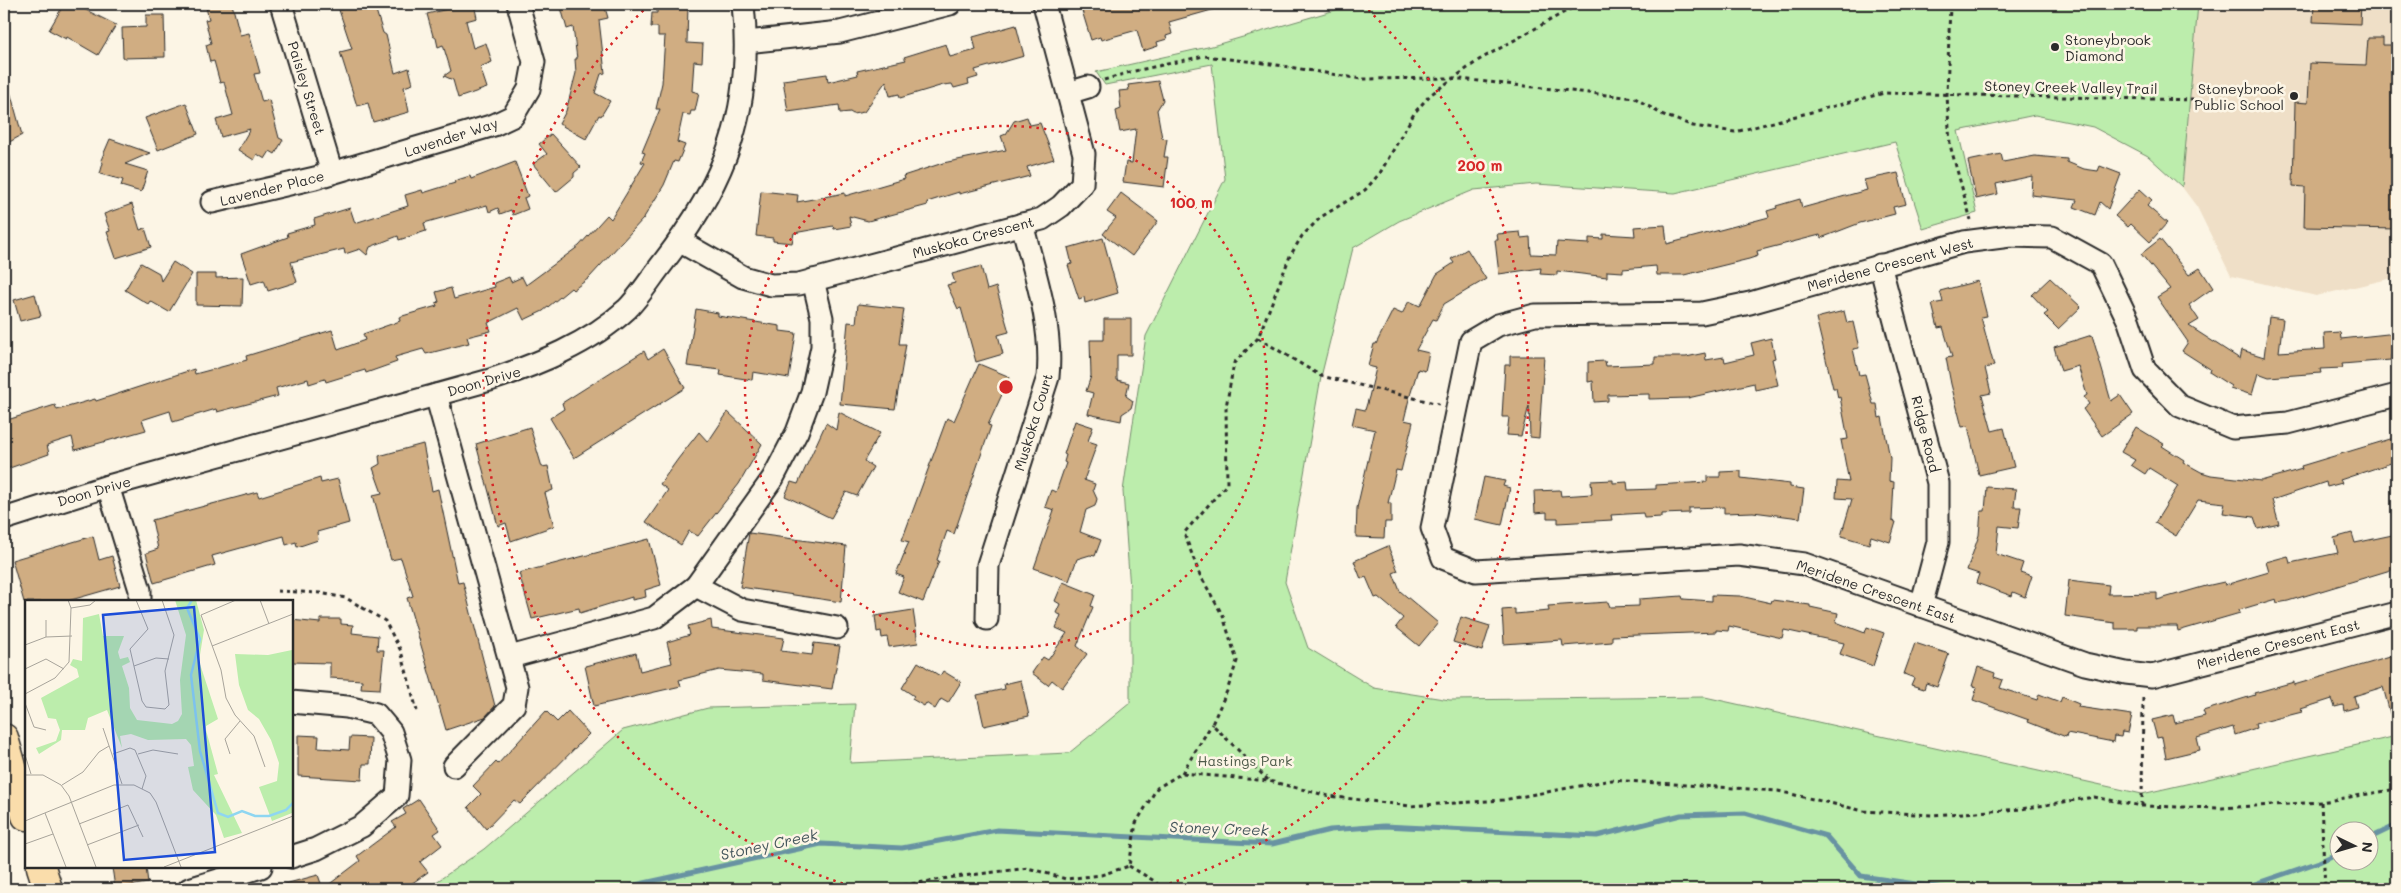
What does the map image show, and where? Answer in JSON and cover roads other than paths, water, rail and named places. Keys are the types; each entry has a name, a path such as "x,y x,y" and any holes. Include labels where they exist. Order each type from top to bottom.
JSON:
{"main road":[{"path":"4,738 25,812"},
{"path":"41,868 48,889"}],"street":[{"name":"Paisley Street","path":"281,4 332,173"},
{"name":"Lavender Way","path":"332,173 494,125 513,116 529,89 534,62 518,4"},
{"name":"Doon Drive","path":"4,519 108,486 436,395 536,365 583,340 627,308 681,242 706,199 726,158 739,116 746,75 743,4"},
{"path":"746,42 840,32 950,4"},
{"name":"Muskoka Crescent","path":"681,242 720,266 752,280 771,285 798,284 1042,219 1061,206 1082,184 1084,154 1044,4"},
{"path":"1068,92 1088,87"},
{"name":"Lavender Place","path":"212,202 332,173"},
{"name":"Muskoka Court","path":"987,619 988,565 1048,377 1051,352 1046,322 1022,224"},
{"name":"Meridene Crescent West","path":"1447,459 1471,341 1498,325 1535,315 1702,313 1750,303 1880,264 1964,242 2010,236 2052,237 2101,264 2129,322 2145,370 2180,406 2233,428 2288,423 2397,395"},
{"name":"Ridge Road","path":"1880,264 1938,483 1938,542 1921,606"},
{"path":"510,657 654,618 696,586 773,478 797,432 812,392 822,347 822,318 814,280"},
{"path":"436,395 517,687 514,705 454,766"},
{"name":"Meridene Crescent East","path":"1447,459 1432,528 1443,558 1476,571 1739,555 1804,564 2085,664 2126,673 2152,676 2397,613"},
{"path":"108,486 140,590 140,600"},
{"path":"696,586 742,610 837,628"},
{"path":"292,702 347,707 376,714 391,732 400,760 397,796 362,826 316,849 292,857"},
{"path":"196,880 256,868"}],"waterway":[{"name":"Stoney Creek","path":"617,889 821,844 902,848 997,830 1272,844 1330,830 1384,826 1597,836 1681,815 1745,813 1826,836 1861,876 1950,889"},
{"name":"Stoney Creek","path":"2378,834 2397,825"},
{"name":"Stoney Creek","path":"2240,889 2328,858"}],"place":[{"name":"Stoneybrook Diamond","path":"2055,47"},
{"name":"Stoneybrook Public School","path":"2294,96"}],"park label":[{"name":"Hastings Park","path":"1245,760"}]}
